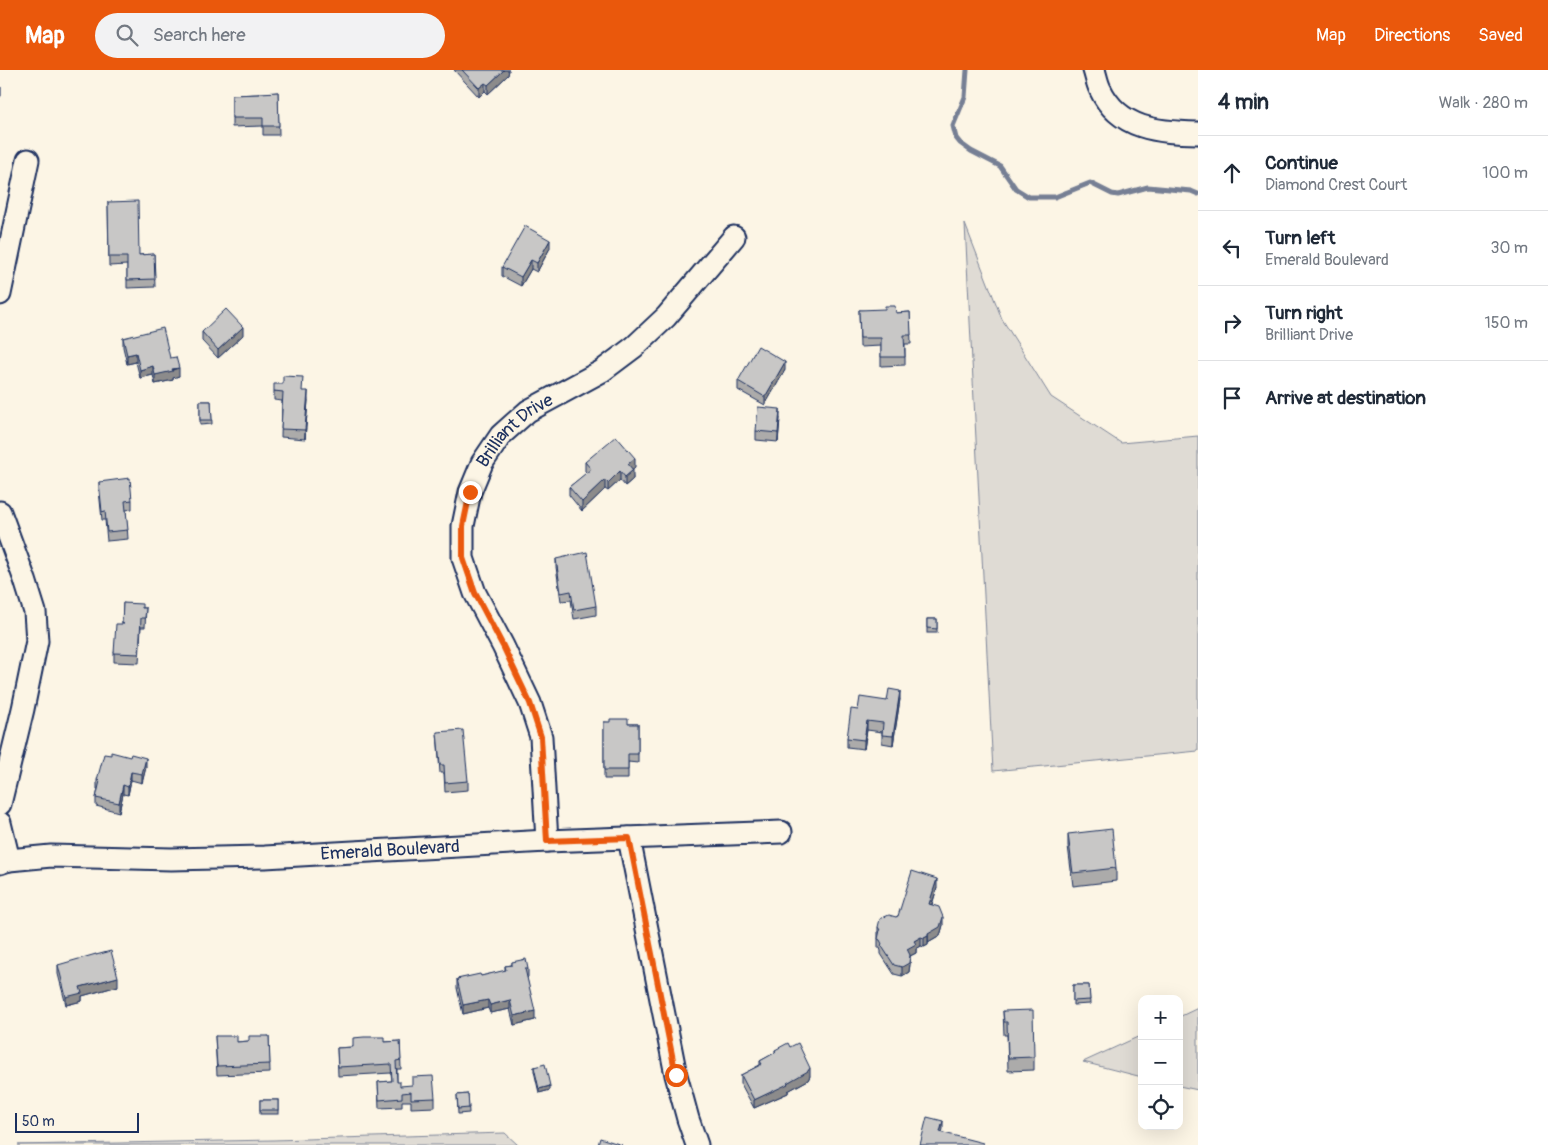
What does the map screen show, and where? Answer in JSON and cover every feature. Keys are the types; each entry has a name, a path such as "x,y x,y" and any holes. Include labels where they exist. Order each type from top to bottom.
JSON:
{"street":[{"path":"1094,70 1100,89 1111,106 1124,118 1143,128 1169,132 1198,133"},
{"path":"0,294 28,160"},
{"name":"Brilliant Drive","path":"547,841 541,737 530,703 475,593 463,558 463,526 470,492 482,463 500,435 528,411 602,371 634,347 666,317 734,237"},
{"path":"0,512 25,580 34,612 37,641 0,804"},
{"path":"0,823 4,861"},
{"name":"Emerald Boulevard","path":"4,861 51,856 171,859 266,857 547,841 781,832"},
{"path":"629,838 676,1075 696,1145"}],"shaded area":[{"path":"965,224 1002,319 1051,397 1121,443 1198,436 1198,751 993,771"},
{"path":"1198,1008 1198,1090 1183,1087 1183,1015"},
{"path":"1138,1037 1138,1076 1083,1062"},
{"path":"505,1133 518,1145 18,1145 273,1140"}],"building":[{"path":"462,70 504,70 488,85 485,83 479,88"},
{"path":"278,92 279,126 263,126 263,118 232,118 232,95"},
{"path":"138,201 139,255 154,254 155,279 127,280 127,257 109,257 108,202"},
{"path":"525,226 550,240 537,263 531,260 521,277 502,267"},
{"path":"885,306 895,306 896,313 910,312 911,335 904,335 905,357 881,357 881,338 860,338 859,310 885,309"},
{"path":"226,309 243,327 218,350 202,332"},
{"path":"163,328 170,358 176,357 179,368 155,375 153,366 140,370 136,353 127,355 123,338"},
{"path":"758,346 785,362 765,397 738,381"},
{"path":"283,376 303,377 302,391 308,391 305,430 281,429 283,392 274,391 274,384 283,384"},
{"path":"200,401 211,401 212,420 200,420"},
{"path":"758,407 780,409 778,433 756,431"},
{"path":"616,436 635,458 628,464 633,470 625,477 620,471 608,483 605,480 582,502 569,487 591,469 585,462"},
{"path":"130,478 132,500 125,501 128,530 107,532 105,511 102,512 99,482"},
{"path":"587,552 596,606 574,610 571,591 561,593 556,559"},
{"path":"123,603 142,604 142,608 146,608 145,618 141,618 139,654 114,653 116,624 124,624 122,623"},
{"path":"927,619 937,619 937,629 927,628"},
{"path":"889,689 900,691 893,736 882,735 883,723 867,721 864,740 847,738 851,709 858,710 860,697 887,701"},
{"path":"610,719 628,719 628,724 638,724 638,754 628,754 628,770 604,770 604,722 610,722"},
{"path":"463,730 468,781 445,783 444,765 440,765 437,732"},
{"path":"111,752 130,757 131,754 146,758 142,774 131,772 128,787 123,785 119,803 96,798 100,781 97,780 104,754 111,755"},
{"path":"1112,829 1116,868 1073,873 1068,834"},
{"path":"912,871 937,879 929,904 939,907 943,917 940,927 928,934 928,936 914,941 916,944 907,949 910,955 909,963 902,967 894,965 881,945 878,939 880,930 878,927 880,919 889,915 898,916"},
{"path":"111,951 118,977 80,987 82,993 66,997 58,965"},
{"path":"526,959 528,969 525,969 535,1011 514,1016 510,1000 490,1005 488,1000 463,1005 457,979 506,970 505,966 512,965 512,962"},
{"path":"1073,985 1089,985 1090,1000 1073,1001"},
{"path":"1033,1010 1034,1057 1008,1058 1007,1022 1004,1022 1003,1011"},
{"path":"215,1036 237,1036 237,1042 249,1041 249,1036 269,1036 270,1064 217,1066"},
{"path":"385,1037 385,1042 400,1041 401,1060 396,1061 397,1082 400,1082 400,1086 412,1085 412,1077 433,1076 435,1098 411,1099 411,1092 402,1093 402,1098 379,1100 378,1082 392,1081 391,1064 338,1067 337,1048 353,1047 353,1038"},
{"path":"788,1043 790,1047 798,1043 810,1068 788,1084 754,1100 741,1075 762,1064 760,1061"},
{"path":"545,1064 550,1086 539,1089 534,1067"},
{"path":"468,1094 469,1108 458,1109 457,1095"},
{"path":"260,1100 278,1100 278,1110 260,1110"},
{"path":"927,1117 943,1121 940,1132 983,1143 983,1145 920,1145"},
{"path":"600,1138 622,1145 598,1145"}],"waterway":[{"path":"967,70 965,97 953,126 956,138 971,151 1000,166 1016,189 1029,197 1055,197 1090,183 1118,195 1148,187 1191,191 1198,194"}],"route":[{"path":"470,492 463,526 463,558 475,593 530,703 541,737 547,841 629,838 676,1075"}]}
